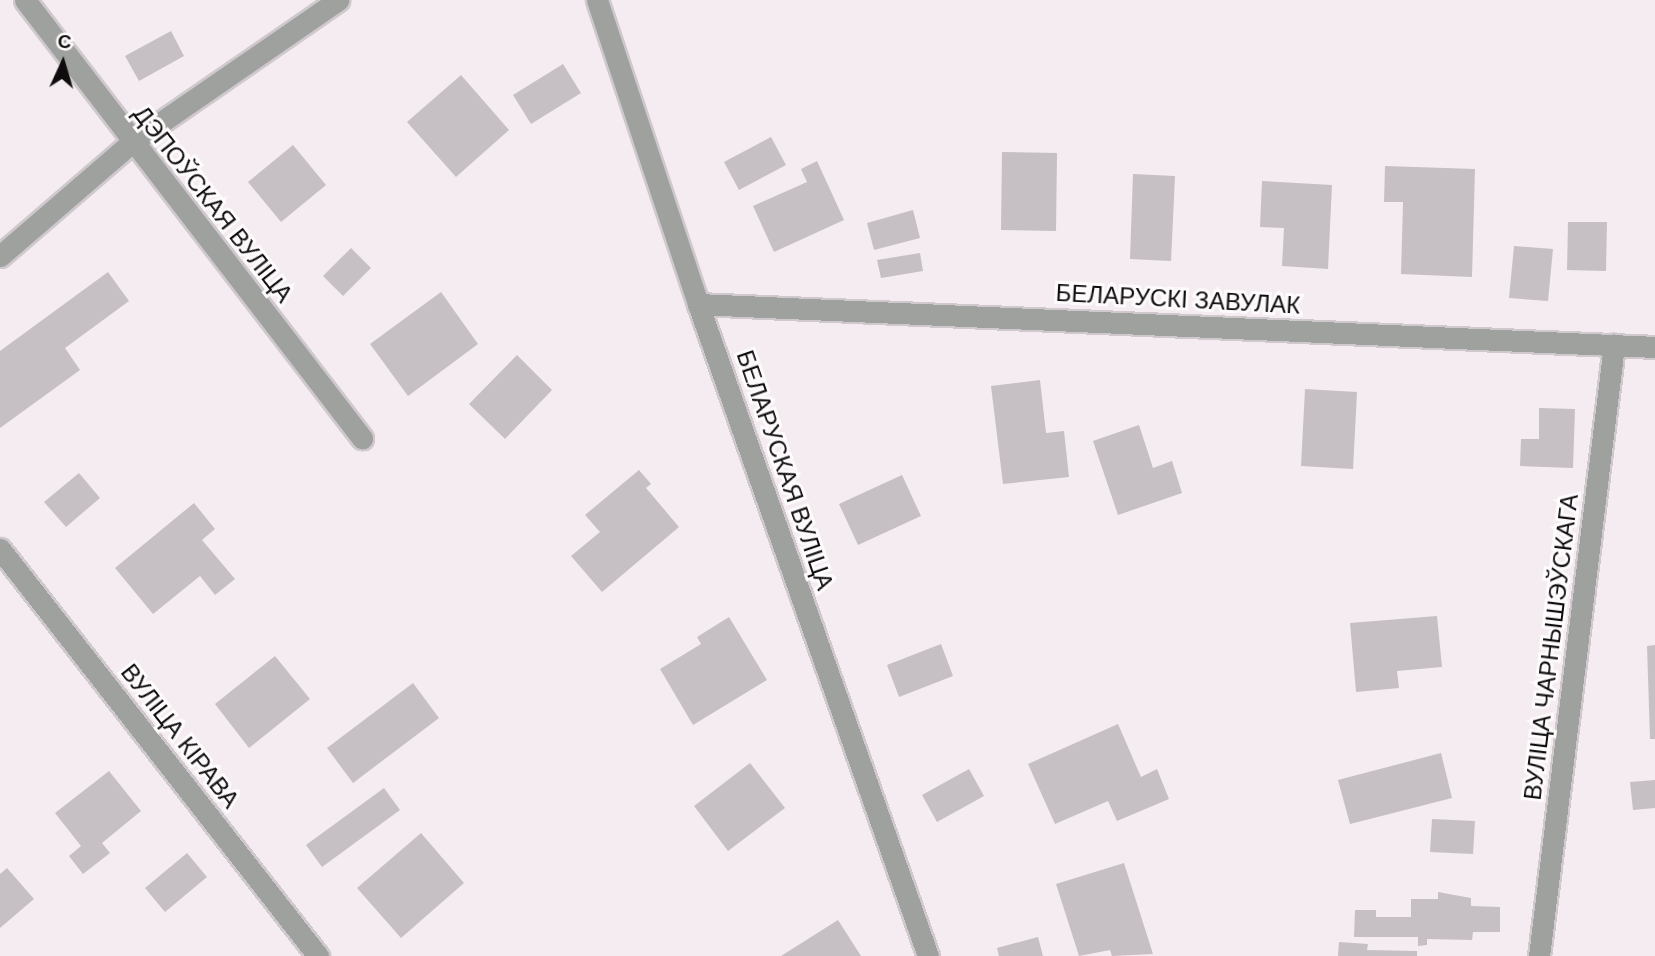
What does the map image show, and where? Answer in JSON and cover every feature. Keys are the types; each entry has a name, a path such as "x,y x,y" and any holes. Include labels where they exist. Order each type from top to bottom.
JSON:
{"street":[{"name":"ДЭПОЎСКАЯ ВУЛІЦА","path":"25,0 131,143 362,438"},
{"path":"0,256 131,143 338,0"},
{"name":"БЕЛАРУСКАЯ ВУЛІЦА","path":"597,0 698,304 928,956"},
{"name":"БЕЛАРУСКІ ЗАВУЛАК","path":"698,304 1655,347"},
{"name":"ВУЛІЦА ЧАРНЫШЭЎСКАГА","path":"1539,956 1614,345"},
{"name":"ВУЛІЦА КІРАВА","path":"0,549 318,956"}],"building":[{"path":"171,31 184,56 139,81 125,56"},
{"path":"563,64 581,93 531,124 513,95"},
{"path":"461,75 509,130 456,177 407,122"},
{"path":"771,137 786,165 739,190 724,162"},
{"path":"293,145 326,185 281,222 248,182"},
{"path":"1002,152 1057,153 1056,231 1001,230"},
{"path":"817,161 844,220 774,252 753,206 807,182 801,169"},
{"path":"1385,166 1475,169 1472,277 1401,274 1403,202 1384,202"},
{"path":"1133,174 1175,176 1171,261 1130,259"},
{"path":"1262,181 1332,185 1328,269 1282,266 1284,228 1260,227"},
{"path":"913,210 920,238 874,250 867,223"},
{"path":"1568,222 1607,222 1606,271 1567,270"},
{"path":"1514,246 1553,249 1548,301 1509,298"},
{"path":"351,248 371,268 343,296 323,276"},
{"path":"920,253 923,271 881,278 877,260"},
{"path":"108,272 129,301 65,348 80,370 0,428 0,351"},
{"path":"441,292 478,344 408,396 370,344"},
{"path":"517,355 552,390 505,439 469,404"},
{"path":"1040,380 1046,433 1064,431 1069,477 1003,484 991,386"},
{"path":"1305,389 1357,392 1353,469 1301,466"},
{"path":"1539,408 1575,409 1573,468 1520,466 1521,439 1539,439"},
{"path":"1139,425 1153,468 1172,461 1182,493 1118,515 1093,441"},
{"path":"639,470 651,484 646,488 679,527 602,592 571,556 600,532 585,515"},
{"path":"79,473 100,498 66,527 44,502"},
{"path":"902,475 921,516 858,545 839,504"},
{"path":"194,503 215,529 202,540 235,579 215,595 200,576 153,614 115,568"},
{"path":"1437,616 1442,667 1397,671 1399,688 1356,692 1350,623"},
{"path":"729,617 767,680 693,725 660,669 701,644 697,637"},
{"path":"941,644 953,676 899,697 887,665"},
{"path":"1655,645 1655,739 1650,739 1647,646"},
{"path":"275,656 310,699 249,748 215,704"},
{"path":"413,683 439,718 353,783 327,748"},
{"path":"1118,724 1141,777 1157,769 1169,799 1117,821 1108,801 1055,824 1028,764"},
{"path":"1441,753 1452,798 1350,824 1338,780"},
{"path":"750,763 785,808 728,851 694,806"},
{"path":"969,769 984,796 937,822 922,795"},
{"path":"109,771 141,811 102,843 110,853 83,874 69,856 81,846 55,813"},
{"path":"1655,780 1655,808 1633,810 1630,782"},
{"path":"384,788 400,810 322,867 306,845"},
{"path":"1432,819 1475,821 1473,854 1430,852"},
{"path":"421,833 464,883 401,938 357,888"},
{"path":"187,853 207,877 165,912 145,888"},
{"path":"1124,863 1153,954 1112,956 1110,950 1079,956 1056,884"},
{"path":"7,868 34,899 0,928 0,874"},
{"path":"1438,892 1471,898 1471,906 1500,907 1500,932 1473,932 1472,940 1427,939 1427,945 1418,946 1418,937 1354,937 1355,910 1376,910 1376,917 1411,917 1411,899 1438,899"},
{"path":"838,920 861,956 781,956"},
{"path":"1038,937 1043,956 999,956 997,948"},
{"path":"1339,942 1368,944 1367,950 1417,951 1417,956 1338,956"}]}
